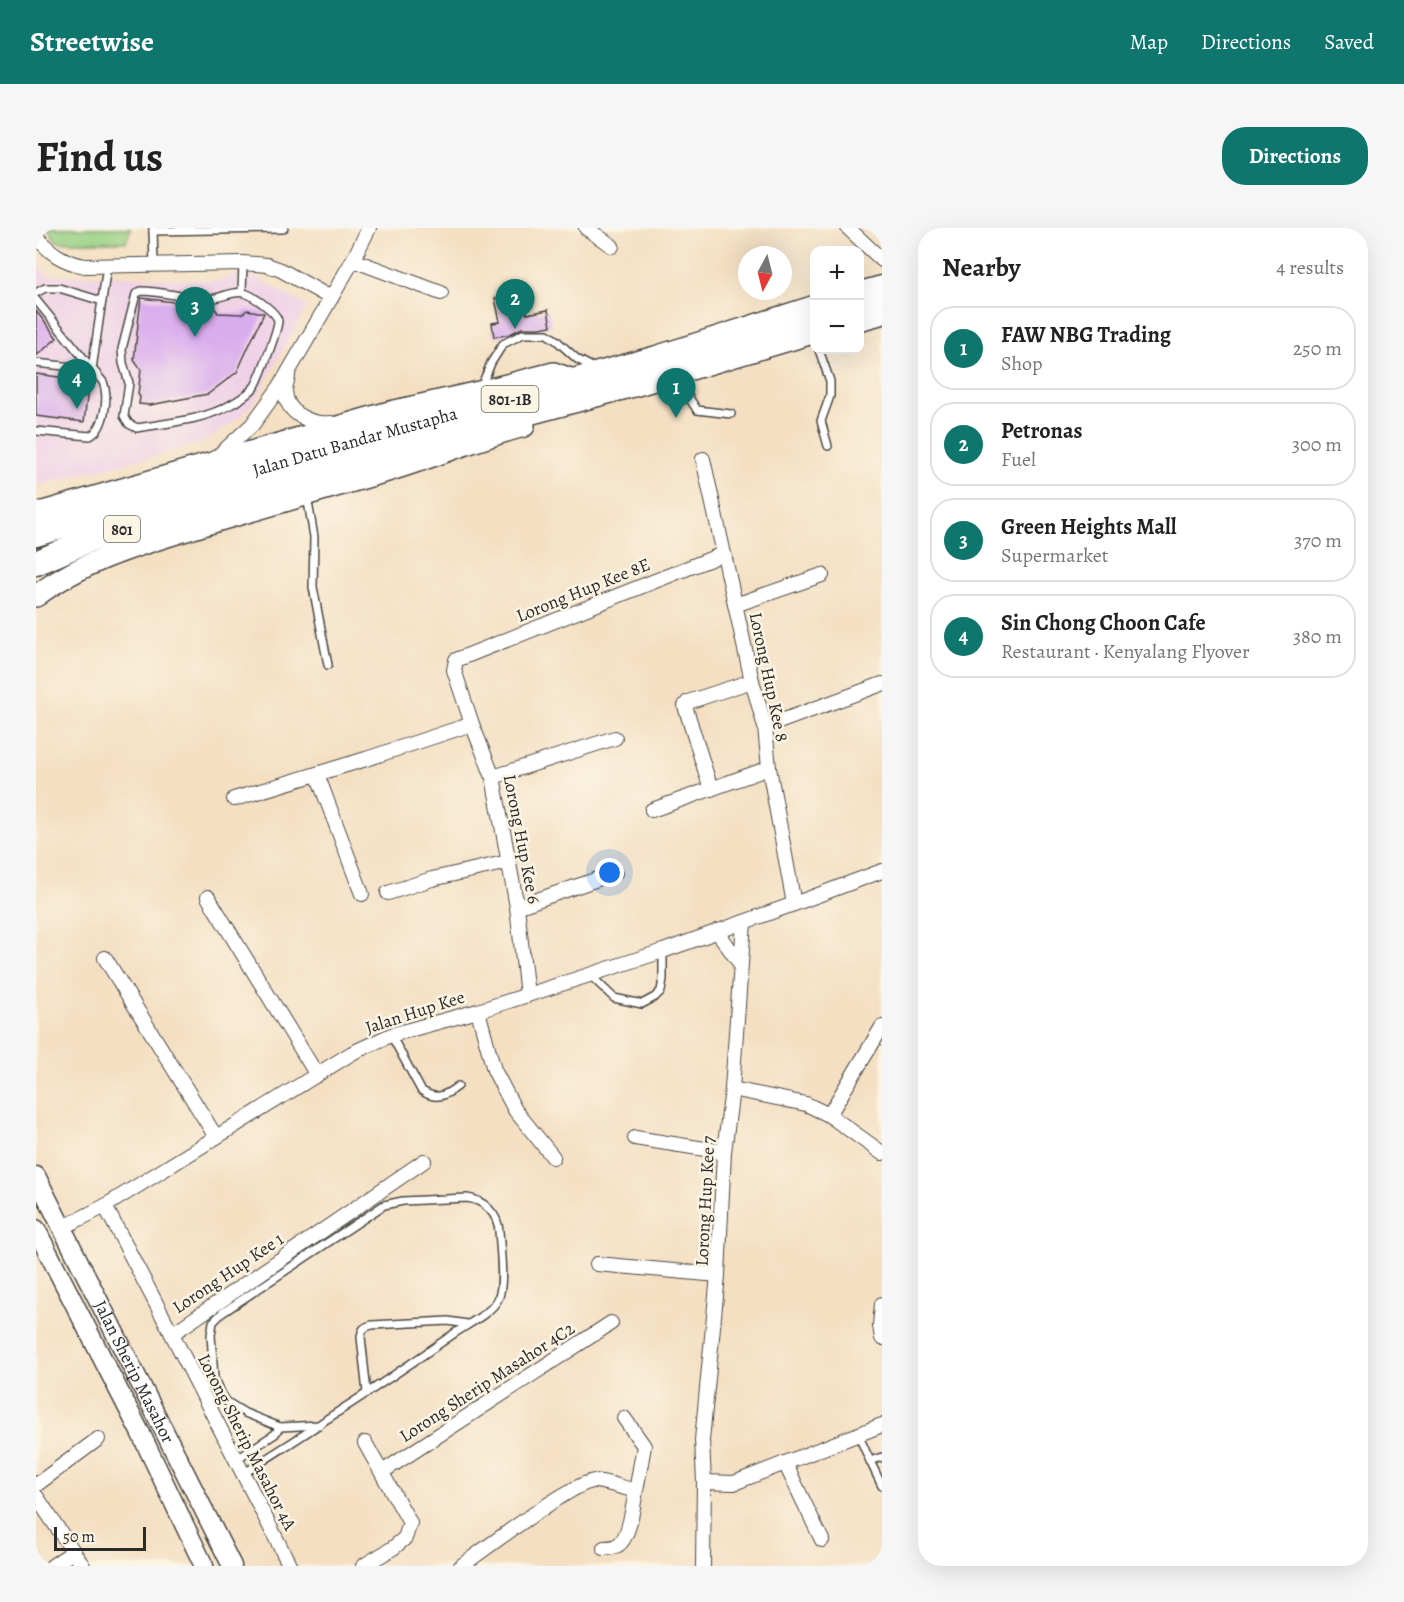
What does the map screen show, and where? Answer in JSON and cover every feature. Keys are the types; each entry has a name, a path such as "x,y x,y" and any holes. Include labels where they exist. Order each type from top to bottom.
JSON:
{"highway":[{"path":"864,293 882,288"},
{"name":"Jalan Datu Bandar Mustapha","path":"579,389 603,372 657,358 810,309"},
{"path":"864,317 882,312"},
{"name":"Jalan Datu Bandar Mustapha","path":"207,484 422,441 579,389 676,372 810,339"},
{"name":"801","path":"36,534 207,484"},
{"name":"801","path":"36,563 136,524 207,484"}],"main road":[{"path":"36,514 207,484 354,422 555,373 579,389 565,415 484,437 420,461 122,551 60,579 36,596"},
{"path":"36,578 60,579"},
{"name":"Jalan Sherip Masahor","path":"36,1176 232,1566"},
{"name":"Jalan Sherip Masahor","path":"36,1229 41,1252 140,1432 204,1566"}],"street":[{"path":"207,484 289,372 369,228"},
{"path":"586,228 612,246"},
{"path":"848,228 882,260"},
{"path":"36,236 44,246 69,263 85,266 243,263 267,265 281,270 331,298"},
{"path":"353,260 441,293"},
{"path":"289,372 285,391 294,410 302,417 312,423 354,422"},
{"name":"Lorong Hup Kee 8","path":"703,459 752,681 765,727 769,768 794,904"},
{"name":"Lorong Hup Kee 8E","path":"456,660 723,554"},
{"path":"735,605 822,574"},
{"name":"Lorong Hup Kee 6","path":"456,660 454,670 493,777 518,907 527,995"},
{"path":"711,789 685,706 688,702 752,681"},
{"path":"765,727 882,684"},
{"path":"234,800 472,724"},
{"path":"493,777 615,738"},
{"path":"652,810 769,768"},
{"path":"317,774 362,894"},
{"path":"388,893 432,879 508,861"},
{"name":"Jalan Hup Kee","path":"62,1228 105,1206 352,1053 391,1035 478,1011 663,951 882,871"},
{"path":"518,907 615,873"},
{"path":"208,897 317,1075"},
{"name":"Lorong Hup Kee 7","path":"703,1566 702,1440 718,1275 724,1152 732,1089 744,922"},
{"path":"717,931 741,965"},
{"path":"105,958 216,1137"},
{"path":"478,1011 494,1070 515,1110 553,1157"},
{"path":"829,1114 882,1027"},
{"path":"732,1089 806,1104 829,1114 882,1153"},
{"path":"635,1138 724,1152"},
{"name":"Lorong Hup Kee 1","path":"105,1206 171,1334 424,1161"},
{"path":"597,1264 718,1275"},
{"path":"882,1304 880,1326 882,1338"},
{"name":"Lorong Sherip Masahor 4C2","path":"382,1472 611,1323"},
{"name":"Lorong Sherip Masahor 4A","path":"171,1334 290,1566"},
{"path":"604,1548 614,1548 621,1544 626,1534 644,1446 624,1418"},
{"path":"704,1482 734,1483 882,1425"},
{"path":"36,1485 98,1439"},
{"path":"363,1566 405,1538 410,1523 365,1443"},
{"path":"785,1463 822,1540"},
{"path":"460,1566 579,1485 593,1480 636,1491"},
{"path":"36,1496 83,1566"},
{"path":"52,1566 74,1552"}],"lane":[{"path":"154,266 153,229 284,228"},
{"path":"242,292 243,263"},
{"path":"92,369 107,266"},
{"path":"36,293 45,288 59,288 102,301"},
{"path":"147,291 208,299 242,292 257,300 273,313 278,321 276,334 254,387 233,404 209,415 137,428 129,424 124,416 129,383 123,363 122,349 136,294 147,291"},
{"path":"36,300 103,382 106,393 102,424 94,434 90,436 36,431"},
{"path":"479,393 491,363 503,344 523,334 547,334 577,359 603,372"},
{"path":"821,354 830,381 830,396 821,421 828,446"},
{"path":"36,363 92,369"},
{"path":"676,372 697,410 730,414"},
{"path":"307,494 314,537 313,587 328,665"},
{"path":"590,975 614,998 642,1004 661,991 663,951"},
{"path":"391,1035 427,1095 436,1097 447,1095 458,1086"},
{"path":"243,1474 319,1425 367,1393 467,1324 485,1314 499,1298 501,1286 499,1226 495,1215 486,1206 473,1198 403,1201 384,1205 222,1313 213,1322 211,1335 214,1378 227,1402 245,1413 280,1427 319,1425"},
{"path":"367,1393 361,1337 362,1330 366,1326 448,1321 467,1324"},
{"path":"235,1460 275,1434 280,1427"},
{"path":"858,1434 882,1486"},
{"path":"870,1461 882,1457"}],"shaded area":[{"path":"36,263 47,275 219,281 232,275 253,276 307,306 255,401 238,419 202,443 36,486"}],"green space":[{"path":"47,228 131,228 126,242 58,242"}],"building":[{"path":"523,293 527,314 548,310 551,326 522,328 510,334 494,337 492,323 500,322 495,298"},
{"path":"141,298 214,307 218,313 242,314 247,310 264,313 237,372 208,394 150,405 139,404 141,370 134,360"},
{"path":"36,311 57,338 36,356"},
{"path":"36,374 89,381 84,422 36,416"}],"place":[{"name":"Petronas","path":"515,329"},
{"name":"Green Heights Mall","path":"195,337"},
{"name":"Sin Chong Choon Cafe","path":"77,409"},
{"name":"FAW NBG Trading","path":"676,418"}]}
